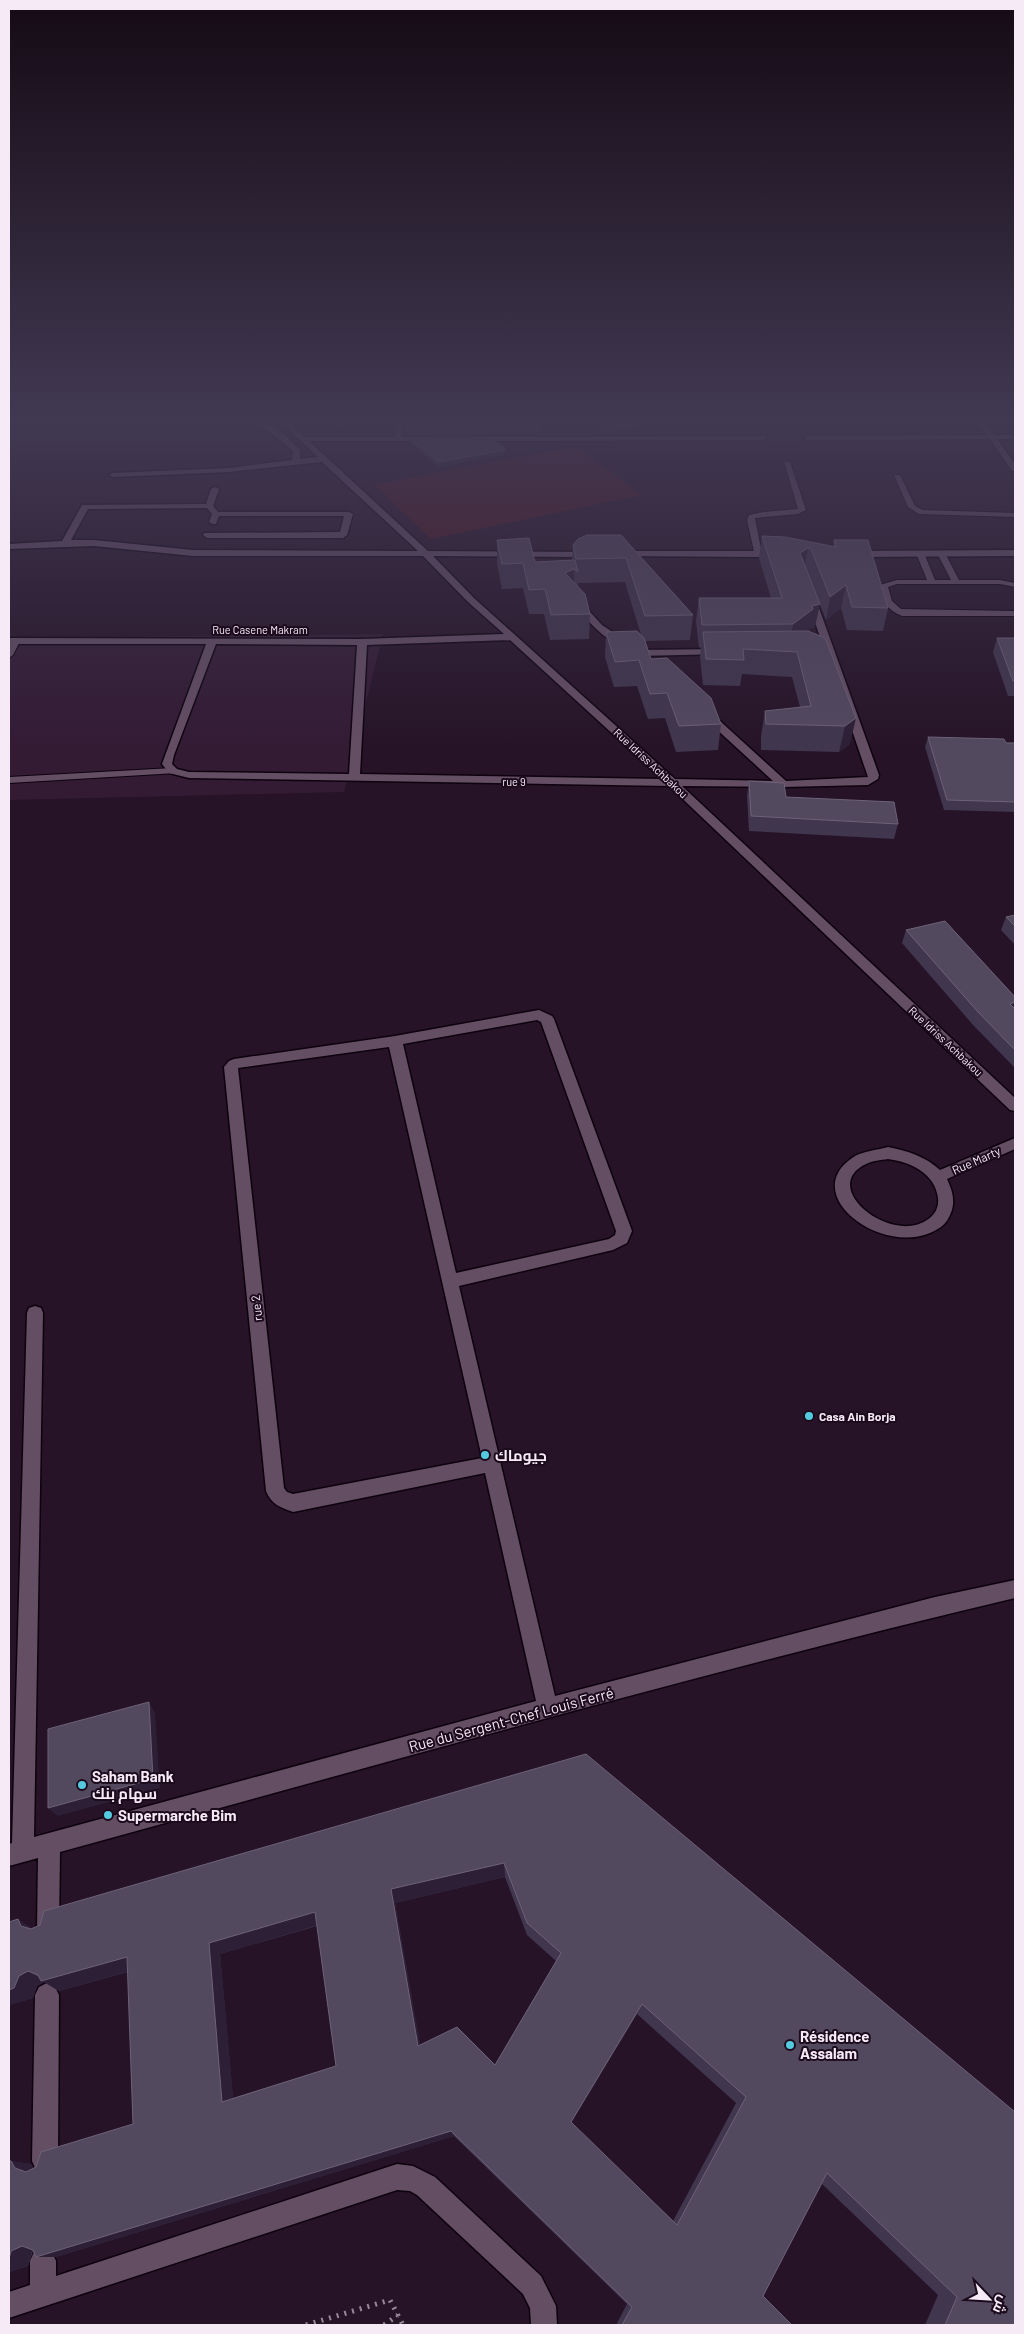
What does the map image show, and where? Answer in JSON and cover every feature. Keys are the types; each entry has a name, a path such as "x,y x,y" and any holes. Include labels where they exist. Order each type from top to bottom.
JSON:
{"street":[{"path":"65,543 72,531"},
{"path":"194,553 209,531"},
{"path":"207,535 343,535 344,531"},
{"name":"Rue Idriss Achbakou","path":"401,531 512,637 671,781 1015,1106"},
{"path":"9,547 94,543 194,553 598,554"},
{"path":"844,554 1015,553"},
{"path":"608,554 786,554"},
{"name":"rue 9","path":"173,771 189,775 354,779 671,781 784,784 868,782 874,775 827,651 806,582"},
{"path":"571,596 599,627 639,652 654,666"},
{"name":"Rue Casene Makram","path":"12,642 362,642 512,637"},
{"path":"173,771 168,764 169,755 212,642"},
{"path":"354,779 362,642"},
{"path":"639,652 735,652"},
{"path":"698,706 784,784"},
{"path":"451,1281 613,1244 621,1239 624,1231 547,1019 544,1016 539,1015 395,1040 548,1708"},
{"name":"rue 2","path":"395,1040 234,1064 232,1067 275,1491 281,1499 293,1502 491,1464"},
{"name":"Rue Marty","path":"938,1177 1015,1143"},
{"path":"888,1153 907,1156 924,1165 938,1177 946,1191 947,1205 941,1218 928,1228 910,1232 891,1231 872,1225 856,1214 845,1200 842,1185 845,1172 855,1161 870,1154 888,1153"},
{"path":"16,1853 35,1312"},
{"name":"Rue du Sergent-Chef Louis Ferré","path":"16,1853 548,1708 935,1607 1015,1589"},
{"path":"48,1928 49,1844"},
{"path":"45,2161 47,1994"},
{"path":"9,2305 397,2177 413,2179 426,2186 532,2285 543,2306 544,2325"},
{"path":"43,2261 43,2294"}],"lane":[{"path":"753,531 758,554"},
{"path":"920,553 932,582"},
{"path":"942,553 956,582"},
{"path":"1015,585 1000,582 889,583 884,585 884,589 891,606 902,613 1015,614"},
{"path":"9,655 12,642"},
{"path":"9,780 173,771"}],"path":[{"path":"306,2325 390,2300 403,2325"},
{"path":"384,2325 398,2315"}],"shaded area":[{"path":"422,531 470,531 431,539"},
{"path":"383,634 344,792 9,800 9,638"}],"building":[{"path":"587,535 621,535 693,615 645,616 626,558 576,559 573,545 578,539"},
{"path":"762,536 785,537 836,547 834,540 868,540 888,608 852,607 846,585 830,597 811,549 808,548 800,553 820,604 812,606 813,609 793,624 702,625 699,598 782,598"},
{"path":"529,538 535,562 575,560 578,572 574,569 565,573 585,594 590,614 551,615 545,589 529,590 523,563 502,564 497,540"},
{"path":"637,631 644,638 651,659 667,658 711,698 721,724 679,726 667,693 650,694 639,660 615,662 606,632"},
{"path":"808,631 825,638 856,718 845,726 766,724 765,711 811,706 797,652 743,649 744,660 706,659 703,632"},
{"path":"997,638 1015,638 1015,681 1013,681"},
{"path":"928,737 1004,739 1006,743 1015,743 1015,802 947,800"},
{"path":"749,781 784,783 786,797 894,802 898,824 751,816"},
{"path":"1015,915 1015,926 1006,917"},
{"path":"945,921 1015,997 1015,1002 1010,1004 1015,1009 1015,1050 978,1012 906,930"},
{"path":"149,1702 153,1779 48,1808 48,1729"},
{"name":"Résidence Assalam","path":"586,1754 1015,2112 1015,2325 945,2325 957,2297 827,2173 763,2296 792,2325 622,2325 632,2307 451,2131 36,2257 33,2250 22,2246 11,2251 9,2259 9,2161 11,2161 15,2168 26,2172 36,2167 41,2152 133,2124 127,1957 41,1981 38,1975 28,1971 19,1976 14,1988 9,1990 9,1922 18,1919 21,1926 31,1929 40,1925 44,1911","holes":["504,1863 527,1923 561,1953 495,2065 457,2027 418,2046 391,1889","315,1912 336,2066 222,2102 209,1943","642,2004 746,2097 677,2225 571,2122"]}],"place":[{"name":"Casa Ain Borja","path":"809,1416"},
{"name":"جيوماك","path":"485,1455"},
{"name":"Saham Bank سهام بنك","path":"82,1785"},
{"name":"Supermarche Bim","path":"108,1815"},
{"name":"Résidence Assalam","path":"790,2045"}]}
